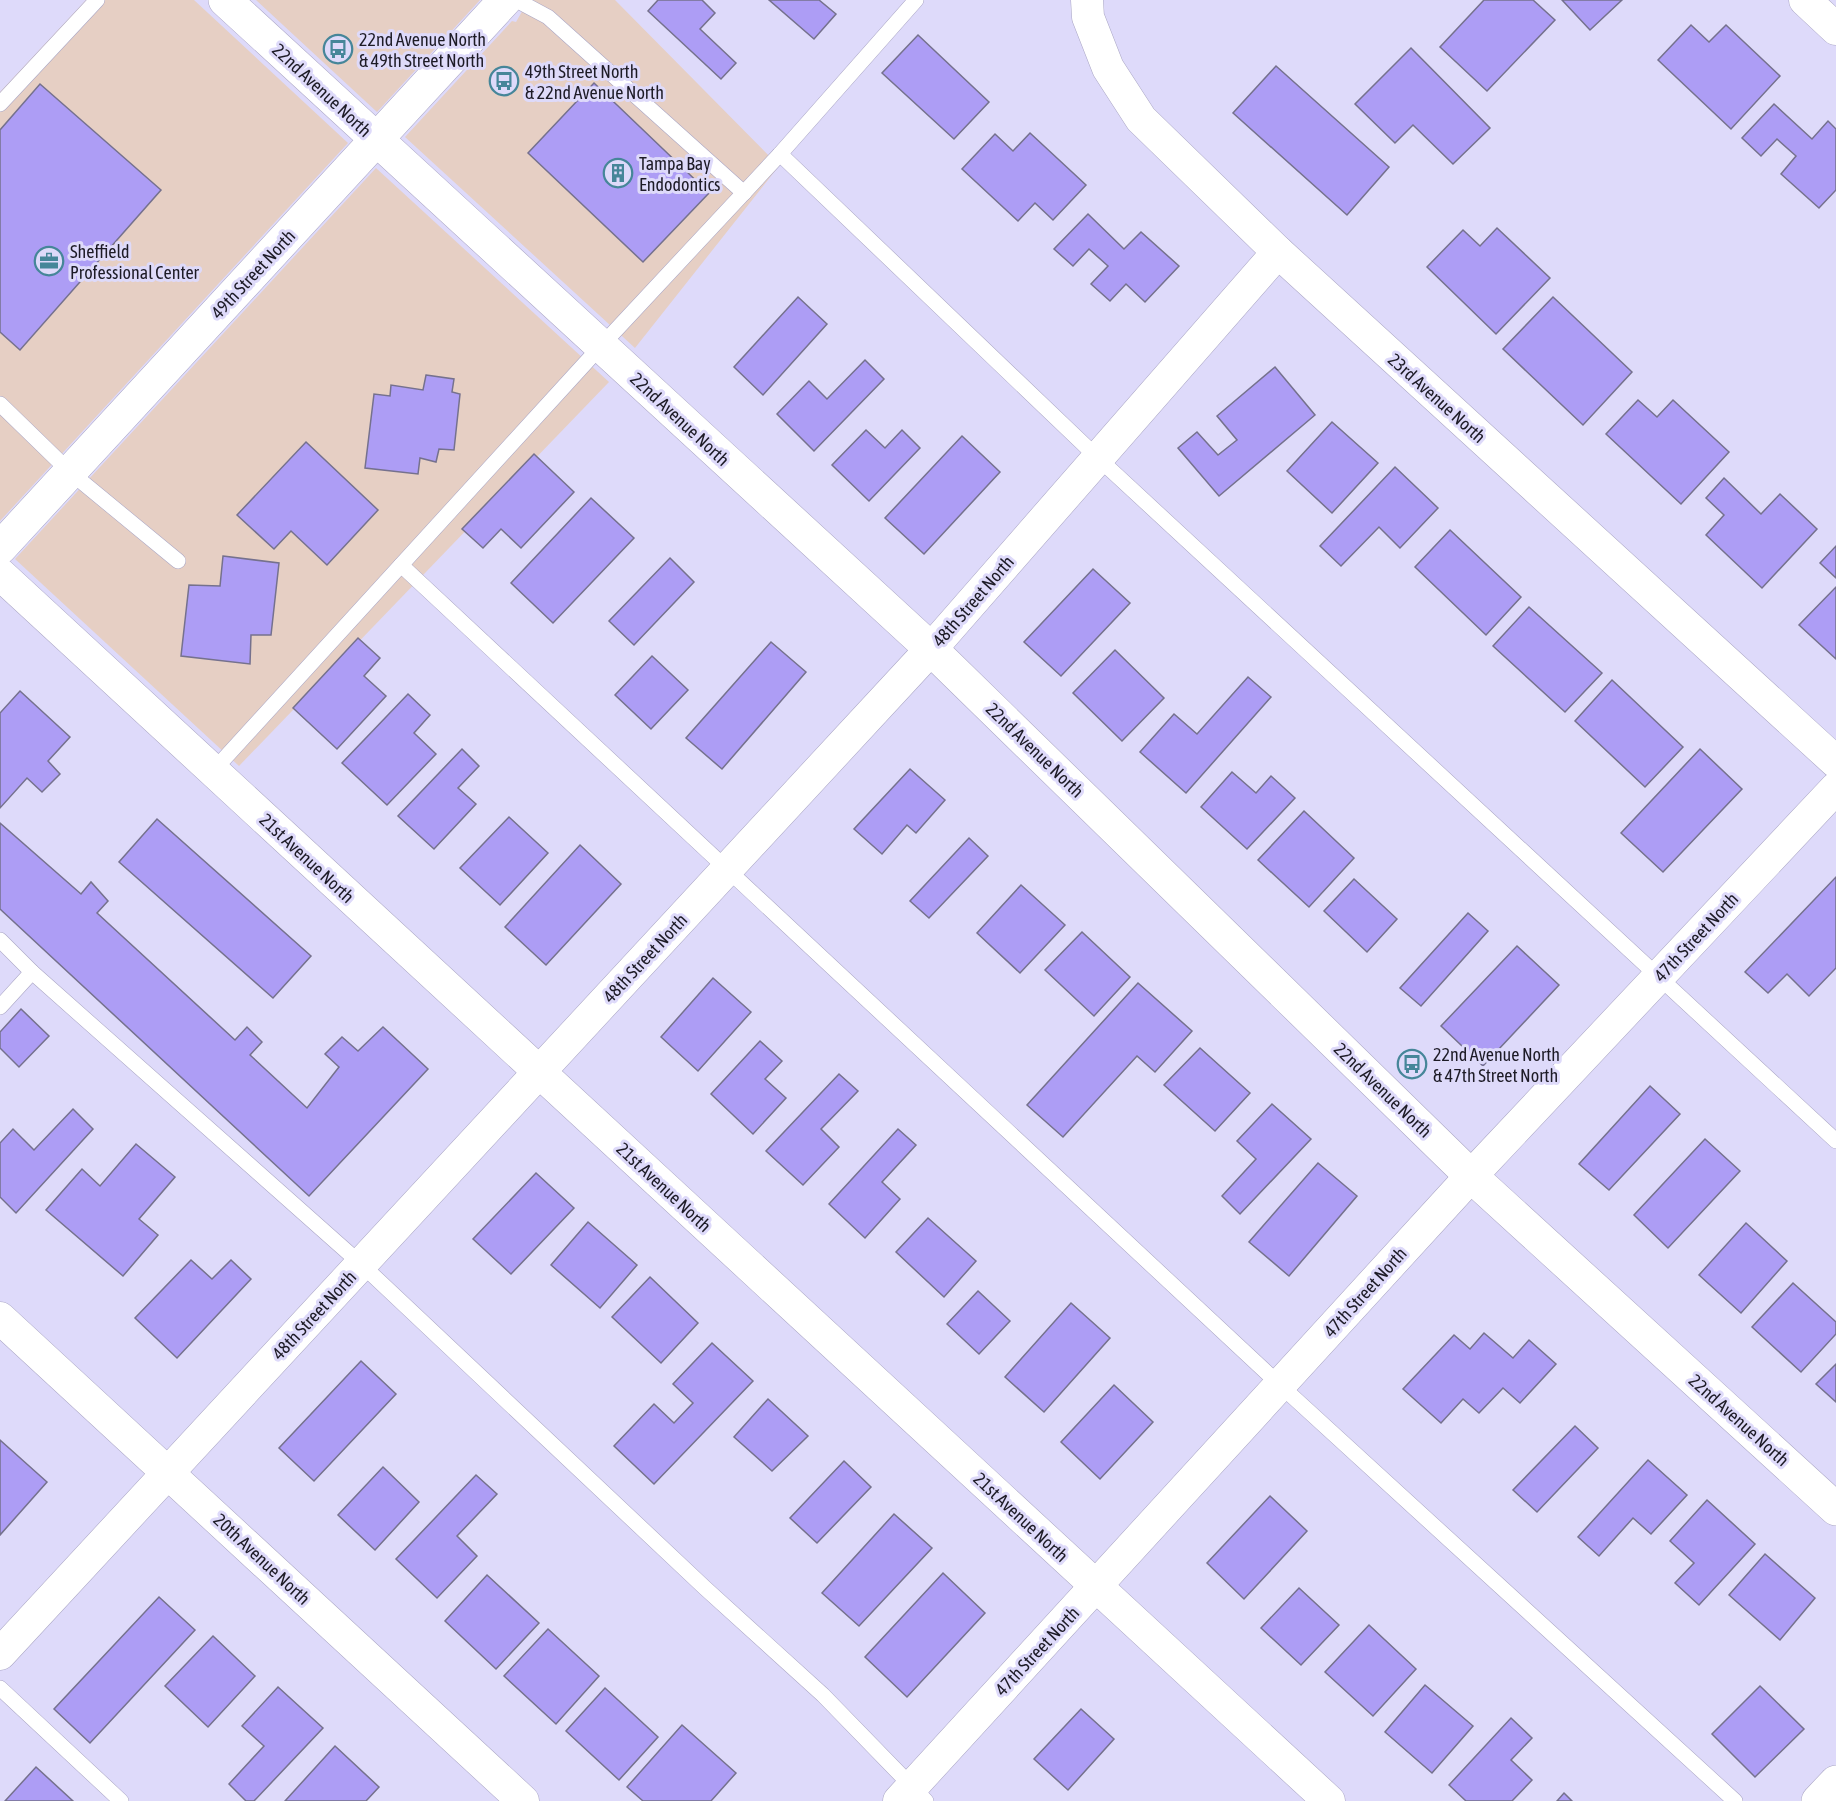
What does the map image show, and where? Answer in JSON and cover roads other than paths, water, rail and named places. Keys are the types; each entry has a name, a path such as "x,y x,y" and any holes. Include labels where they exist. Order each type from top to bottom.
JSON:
{"main road":[{"name":"22nd Avenue North","path":"225,0 931,649 1472,1176 1836,1509"},
{"name":"49th Street North","path":"0,548 505,0"},
{"path":"1818,1801 1836,1782"}],"street":[{"name":"23rd Avenue North","path":"1087,0 1088,17 1108,68 1142,119 1278,252 1836,762"},
{"path":"1805,0 1836,28"},
{"name":"48th Street North","path":"0,1654 931,649 1278,252"},
{"name":"21st Avenue North","path":"0,574 1329,1801"},
{"name":"47th Street North","path":"912,1796 1280,1385 1472,1176 1836,788"},
{"name":"20th Avenue North","path":"0,1318 523,1801"}],"lane":[{"path":"0,104 97,0"},
{"path":"516,0 548,16 744,193"},
{"path":"213,771 601,346 780,154 916,0"},
{"path":"780,154 1098,458 1836,1141"},
{"path":"0,404 70,472 178,561"},
{"path":"401,565 1280,1385 1735,1801"},
{"path":"0,940 32,972 361,1264 705,1588 823,1695 912,1796"},
{"path":"0,1007 32,972"},
{"path":"0,1688 121,1801"}],"place":[{"name":"22nd Avenue North & 49th Street North","path":"338,49"},
{"name":"49th Street North & 22nd Avenue North","path":"504,81"},
{"name":"Tampa Bay Endodontics","path":"618,173"},
{"name":"Sheffield Professional Center","path":"49,261"},
{"name":"22nd Avenue North & 47th Street North","path":"1412,1064"}]}
